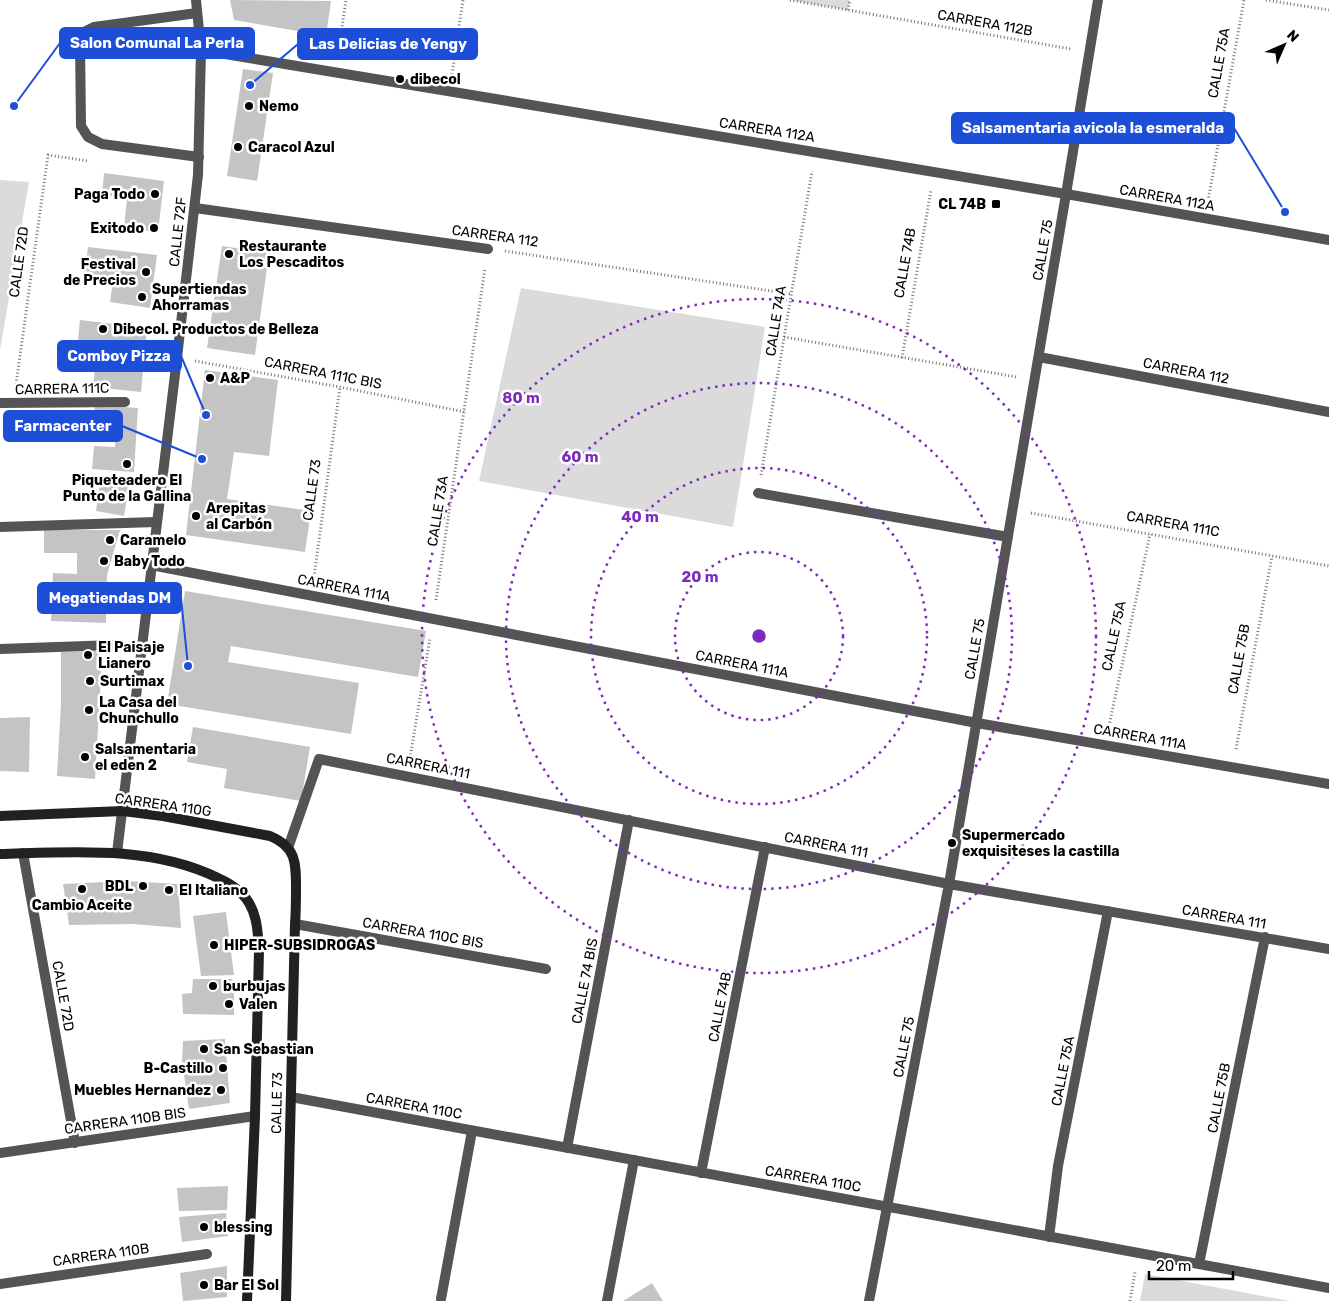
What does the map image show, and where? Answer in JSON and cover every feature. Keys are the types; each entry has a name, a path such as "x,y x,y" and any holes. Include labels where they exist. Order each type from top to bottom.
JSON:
{"main road":[{"name":"CARRERA 110G","path":"0,816 123,811 163,816 270,836 280,840 288,848"},
{"name":"CALLE 73","path":"286,1301 296,865 293,855 288,848"},
{"name":"CALLE 73","path":"117,853 185,865 206,872 226,882 240,892 252,908 258,930 260,952 247,1301"},
{"path":"0,854 117,853"}],"street":[{"name":"CALLE 72F","path":"117,853 177,358 199,157 201,50 196,0"},
{"name":"CALLE 75","path":"869,1301 949,884 1098,0"},
{"path":"197,13 94,26 84,32 80,43 81,126 88,137 102,144 199,157"},
{"name":"CARRERA 112A","path":"201,50 1066,194 1329,240"},
{"name":"CARRERA 112","path":"194,208 488,249"},
{"name":"CARRERA 112","path":"1039,357 1329,412"},
{"name":"CARRERA 111C","path":"0,404 125,402"},
{"path":"758,493 1008,537"},
{"path":"0,527 156,522"},
{"name":"CARRERA 111A","path":"151,565 977,723 1329,784"},
{"path":"0,650 115,645"},
{"name":"CARRERA 111","path":"288,848 319,759 949,884 1329,949"},
{"name":"CALLE 74 BIS","path":"567,1148 629,820"},
{"name":"CALLE 74B","path":"701,1173 765,847"},
{"name":"CALLE 72D","path":"23,854 75,1142"},
{"name":"CALLE 75A","path":"1049,1237 1058,1166 1108,911"},
{"name":"CARRERA 110C BIS","path":"295,924 546,970"},
{"name":"CALLE 75B","path":"1200,1264 1265,937"},
{"name":"CARRERA 110C","path":"291,1097 1329,1288"},
{"name":"CARRERA 110B BIS","path":"0,1154 255,1116"},
{"path":"441,1298 472,1131"},
{"path":"607,1301 634,1160"},
{"name":"CARRERA 110B","path":"0,1284 206,1254"}],"path":[{"path":"335,72 346,0"},
{"path":"449,92 463,0"},
{"name":"CARRERA 112B","path":"790,0 1089,52"},
{"path":"848,10 850,0"},
{"name":"CALLE 75A","path":"1205,219 1244,0"},
{"path":"1266,0 1329,10"},
{"name":"CALLE 74A","path":"758,493 815,152"},
{"name":"CALLE 72D","path":"13,403 48,156"},
{"name":"CALLE 74B","path":"902,358 934,172"},
{"name":"CARRERA 112","path":"488,249 792,294"},
{"name":"CALLE 73A","path":"407,776 465,412 488,249"},
{"path":"784,338 1035,380"},
{"name":"CARRERA 111C BIS","path":"177,358 340,387 465,412"},
{"name":"CALLE 73","path":"311,596 340,387"},
{"name":"CARRERA 111C","path":"1013,509 1329,566"},
{"name":"CALLE 75A","path":"1105,745 1150,534"},
{"name":"CALLE 75B","path":"1233,767 1272,556"},
{"path":"1130,1301 1138,1253"}],"shaded area":[{"path":"790,0 850,0 848,10"},
{"path":"0,180 29,182 0,350"},
{"path":"521,288 765,327 733,527 479,481"},
{"path":"1145,1274 1290,1301 1140,1301"}],"building":[{"path":"230,0 331,1 326,36 234,20"},
{"path":"243,69 273,73 257,181 227,176"},
{"path":"104,173 164,181 158,232 124,228 127,198 102,195"},
{"path":"222,246 269,253 255,355 207,348"},
{"path":"88,247 157,255 150,308 110,302 113,281 84,278"},
{"path":"80,320 147,328 141,392 93,387 96,360 76,359"},
{"path":"205,370 278,380 269,456 234,452 227,499 311,511 305,552 186,535"},
{"path":"95,405 138,408 134,472 92,469 94,446 115,447 116,430 93,428"},
{"path":"100,483 129,487 124,516 96,511"},
{"path":"44,530 120,530 107,575 106,623 51,621 53,573 77,574 77,553 44,553"},
{"path":"185,591 426,631 418,677 231,646 228,662 359,683 351,734 167,704"},
{"path":"100,651 101,677 95,779 57,776 61,703 61,652"},
{"path":"30,717 29,772 0,771 0,718"},
{"path":"193,727 310,747 301,801 224,788 227,769 187,762"},
{"path":"126,881 178,884 181,928 133,924 69,925 63,884"},
{"name":"HIPER-SUBSIDROGAS","path":"226,912 234,975 201,976 193,916"},
{"path":"193,979 232,979 234,1015 183,1014 182,994 192,993"},
{"path":"225,1039 230,1103 189,1109 182,1061 183,1041"},
{"path":"228,1186 227,1210 179,1211 177,1188"},
{"name":"blessing","path":"226,1213 228,1236 182,1242 179,1217"},
{"name":"Bar El Sol","path":"227,1266 227,1297 183,1301 180,1273"},
{"path":"652,1283 663,1301 623,1301"}],"place":[{"name":"dibecol","path":"400,79"},
{"name":"Las Delicias de Yengy","path":"250,85"},
{"name":"Salon Comunal La Perla","path":"14,106"},
{"name":"Nemo","path":"249,106"},
{"name":"Caracol Azul","path":"238,147"},
{"name":"Paga Todo","path":"155,194"},
{"name":"CL 74B","path":"996,204"},
{"name":"Salsamentaria avicola la esmeralda","path":"1285,212"},
{"name":"Exitodo","path":"154,228"},
{"name":"Restaurante Los Pescaditos","path":"229,254"},
{"name":"Festival de Precios","path":"146,272"},
{"name":"Supertiendas Ahorramas","path":"142,297"},
{"name":"Dibecol. Productos de Belleza","path":"103,329"},
{"name":"A&P","path":"210,378"},
{"name":"Comboy Pizza","path":"206,415"},
{"name":"Farmacenter","path":"202,459"},
{"name":"Piqueteadero El Punto de la Gallina","path":"127,464"},
{"name":"Arepitas al Carbón","path":"196,516"},
{"name":"Caramelo","path":"110,540"},
{"name":"Baby Todo","path":"104,561"},
{"name":"El Paisaje Lianero","path":"88,655"},
{"name":"Megatiendas DM","path":"188,666"},
{"name":"Surtimax","path":"90,681"},
{"name":"La Casa del Chunchullo","path":"89,710"},
{"name":"Salsamentaria el eden 2","path":"85,757"},
{"name":"Supermercado exquisiteses la castilla","path":"952,843"},
{"name":"BDL","path":"143,886"},
{"name":"Cambio Aceite","path":"82,889"},
{"name":"El Italiano","path":"169,890"},
{"name":"HIPER-SUBSIDROGAS","path":"214,945"},
{"name":"burbujas","path":"213,986"},
{"name":"Valen","path":"229,1004"},
{"name":"San Sebastian","path":"204,1049"},
{"name":"B-Castillo","path":"223,1068"},
{"name":"Muebles Hernandez","path":"221,1090"},
{"name":"blessing","path":"204,1227"},
{"name":"Bar El Sol","path":"204,1285"}]}
